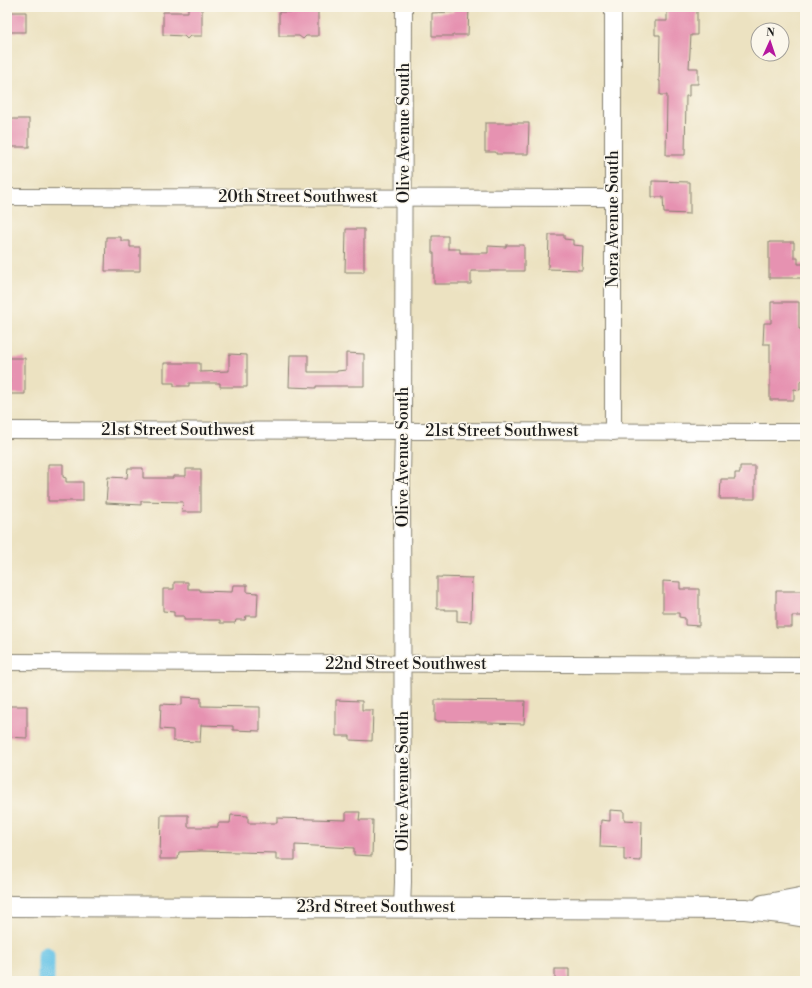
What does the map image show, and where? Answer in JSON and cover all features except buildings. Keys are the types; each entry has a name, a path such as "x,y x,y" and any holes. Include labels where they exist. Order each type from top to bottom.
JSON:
{"street":[{"name":"Olive Avenue South","path":"402,908 404,7"},
{"name":"Nora Avenue South","path":"613,7 613,432"},
{"name":"20th Street Southwest","path":"7,197 613,198"},
{"name":"21st Street Southwest","path":"7,430 805,432"},
{"name":"22nd Street Southwest","path":"7,662 805,665"},
{"name":"23rd Street Southwest","path":"745,909 805,897"},
{"name":"23rd Street Southwest","path":"7,906 745,909 781,913 805,918"}],"waterway":[{"path":"46,955 46,981"}]}
